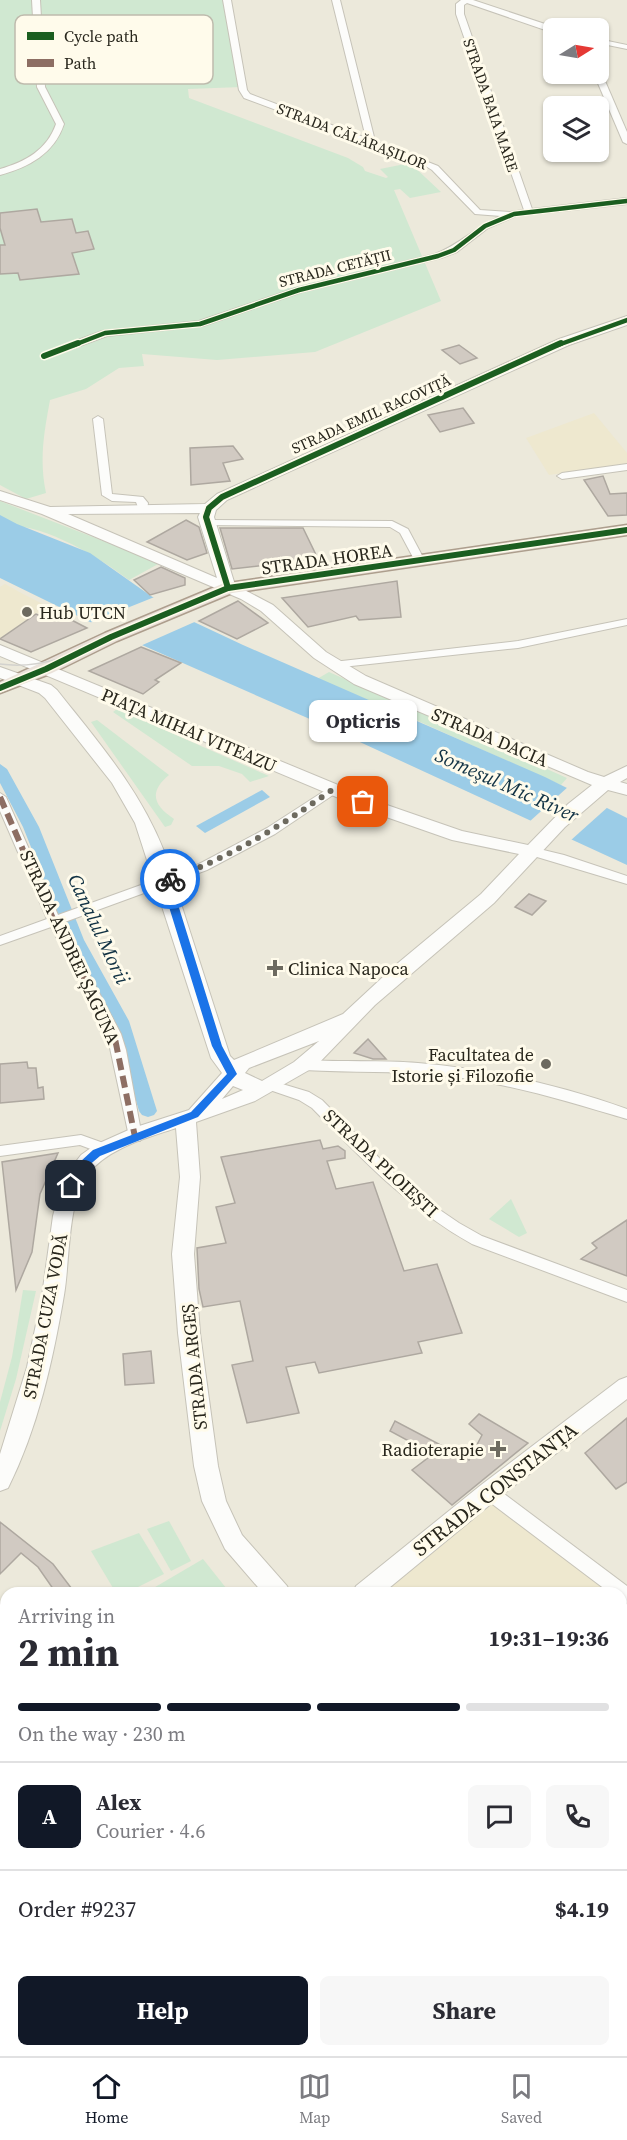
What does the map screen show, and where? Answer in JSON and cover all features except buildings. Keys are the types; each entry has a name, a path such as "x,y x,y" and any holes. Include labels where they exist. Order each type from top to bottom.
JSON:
{"main road":[{"name":"STRADA EMIL RACOVIȚĂ","path":"208,516 222,497 244,486 564,342 627,320"},
{"name":"STRADA DACIA","path":"0,495 47,511 184,568 267,608 333,665 380,690 604,783 627,790"},
{"path":"47,511 143,508 208,516 228,588"},
{"name":"STRADA HOREA","path":"0,688 46,669 111,636 228,588 627,530"},
{"path":"184,568 207,567 218,557"},
{"name":"PIAȚA MIHAI VITEAZU","path":"0,650 332,790 435,830 486,844 531,851"},
{"path":"0,672 45,689 57,700 120,781 144,823 166,881 217,1046 232,1074 244,1083 265,1087"},
{"path":"355,1014 497,889 548,832 589,795 604,783 627,771"},
{"name":"STRADA CUZA VODĂ","path":"0,1481 7,1444 39,1363 71,1186 84,1164 104,1149 240,1099 265,1087 304,1065 324,1049 355,1014"},
{"name":"STRADA CUZA VODĂ","path":"190,1117 242,1063 250,1058 324,1032 355,1014"},
{"name":"STRADA ARGEȘ","path":"190,1117 190,1177 183,1254 189,1333 206,1466 214,1501 233,1542 273,1587"},
{"name":"STRADA CONSTANȚA","path":"372,1587 489,1492 627,1386"}],"street":[{"path":"36,0 37,15"},
{"name":"STRADA CĂLĂRAȘILOR","path":"227,0 244,94 435,168 488,224"},
{"path":"336,0 372,144"},
{"path":"466,0 543,26"},
{"name":"STRADA BAIA MARE","path":"466,0 460,4 460,14 529,213"},
{"path":"609,43 627,47"},
{"path":"0,172 19,166 38,156 55,138 60,124 57,115 45,99 41,84"},
{"path":"602,84 627,142"},
{"name":"STRADA CETĂȚII","path":"44,356 105,333 200,324 299,290 424,260 454,250 488,224 514,214 627,201"},
{"path":"478,212 514,214"},
{"path":"98,419 107,495 112,498 139,499 144,503 143,508"},
{"path":"562,476 627,467"},
{"path":"208,516 392,524 404,531 420,561"},
{"path":"333,665 473,652 571,637 627,622"},
{"path":"0,941 203,867 261,836 332,790"},
{"name":"STRADA ANDREI ȘAGUNA","path":"0,797 56,920 114,1034 135,1137"},
{"path":"531,851 627,880"},
{"path":"304,1065 418,1068 500,1078 564,1092 627,1114"},
{"name":"STRADA PLOIEȘTI","path":"265,1087 304,1096 317,1104 392,1179 428,1210 456,1229 477,1240 627,1296"},
{"path":"0,1150 81,1140 104,1149"},
{"path":"489,1492 615,1587"}],"shaded area":[{"path":"594,413 627,453 627,464 549,475 526,438"},
{"name":"Hub UTCN","path":"5,584 57,611 45,617 37,613 0,638 0,587"},
{"path":"491,1502 605,1587 388,1587"}],"green space":[{"path":"0,0 228,0 242,87 188,89 189,98 348,158 363,167 365,171 386,178 388,177 380,169 410,163 441,192 410,198 400,189 394,190 441,301 315,352 217,360 142,354 144,366 119,368 86,389 50,400 43,458 46,493 26,499 0,485"},
{"path":"0,501 160,563 129,580 68,542 33,529 0,526"},
{"path":"329,672 567,778 561,785 407,716 317,679"},
{"path":"117,709 269,776 250,782 242,774 219,766 192,766 113,712"},
{"path":"97,720 169,775 158,787 156,798 162,809 174,819 171,825 165,827 91,722"},
{"path":"511,1199 527,1233 519,1237 489,1219"},
{"path":"23,1290 36,1291 16,1379 0,1431 0,1402 12,1357"},
{"path":"169,1521 191,1561 171,1571 147,1529"},
{"path":"139,1533 164,1574 138,1587 112,1587 91,1551"},
{"path":"203,1559 225,1587 155,1587"}],"water":[{"name":"Someşul Mic River","path":"0,515 90,553 151,596 194,622 545,777 627,818 627,865 312,720 92,623 0,578"},
{"path":"262,790 270,797 205,833 196,826"}],"pier":[{"path":"157,596 199,620 138,647 87,624"},
{"path":"569,786 609,806 570,841 529,822"}],"waterway":[{"name":"Canalul Morii","path":"0,769 31,827 76,940 121,1021 148,1111"}],"tram line":[{"path":"0,664 32,664 61,658 192,603 238,589 627,533"}],"marked path":[{"path":"0,797 54,921 114,1034 135,1137"}],"cycle path":[{"path":"44,356 105,333 200,324 299,290 438,256 454,250 485,226 514,214 627,201"},
{"path":"228,588 206,517 209,508 222,497 564,342 627,320"},
{"path":"0,688 46,669 111,637 228,588 627,530"}],"way so far":[{"path":"170,879 203,867 271,831 332,790 363,802"}],"place":[{"name":"Hub UTCN","path":"27,612"},
{"name":"Opticris","path":"363,802"},
{"name":"Clinica Napoca","path":"275,968"},
{"name":"Facultatea de Istorie și Filozofie","path":"546,1064"},
{"name":"Radioterapie","path":"498,1449"}],"route":[{"path":"71,1186 89,1158 125,1140 195,1115 232,1074 217,1046 166,881 170,879"}]}
